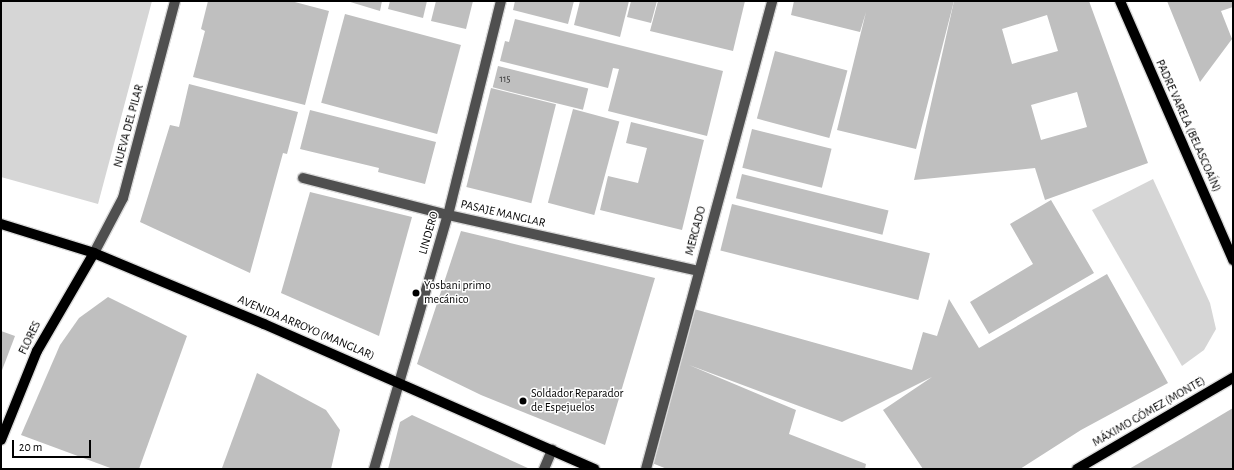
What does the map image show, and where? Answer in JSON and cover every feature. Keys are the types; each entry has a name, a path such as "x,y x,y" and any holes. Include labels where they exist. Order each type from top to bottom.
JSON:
{"main road":[{"name":"PADRE VARELA (BELASCOAÍN)","path":"1120,1 1233,260"},
{"name":"AVENIDA ARROYO (MANGLAR)","path":"1,224 94,253 595,469"},
{"name":"FLORES","path":"1,440 37,351 94,253"},
{"name":"MÁXIMO GÓMEZ (MONTE)","path":"1078,469 1233,378"}],"street":[{"name":"NUEVA DEL PILAR","path":"94,253 123,198 175,1"},
{"name":"LINDERO","path":"374,469 448,215 501,1"},
{"name":"MERCADO","path":"646,469 698,271 772,1"},
{"name":"PASAJE MANGLAR","path":"303,178 448,215 698,271"},
{"path":"544,469 552,450"}],"shaded area":[{"path":"1,1 152,1 98,204 1,177"},
{"path":"1153,179 1210,303 1216,329 1204,350 1182,366 1092,210"}],"building":[{"path":"208,1 291,1 329,11 305,105 193,77 205,31 201,29"},
{"path":"347,1 382,1 380,11"},
{"path":"390,1 427,1 423,18 388,9"},
{"path":"436,1 473,1 466,29 431,21"},
{"path":"515,1 574,1 568,24 513,10"},
{"path":"580,1 629,1 620,37 574,25"},
{"path":"631,1 657,1 651,23 627,17"},
{"path":"658,1 745,1 733,51 650,31"},
{"path":"794,1 954,1 916,149 837,130 866,12 860,32 791,15"},
{"path":"954,1 1089,1 1148,163 1045,200 1035,168 914,180","holes":["1047,15 1058,51 1012,64 1002,29","1077,92 1087,127 1041,140 1031,105"]},
{"path":"1167,1 1233,1 1233,7 1221,11 1232,39 1200,82"},
{"path":"345,14 461,45 437,134 321,103"},
{"path":"515,19 723,71 707,136 608,111 619,69 613,68 608,88 500,61 505,41 509,42"},
{"path":"775,51 847,70 829,138 757,119"},
{"path":"498,66 588,88 583,110 493,87"},
{"path":"189,84 298,112 287,154 283,153 250,273 140,222 170,125 179,127"},
{"path":"491,88 556,104 531,203 466,187"},
{"path":"573,109 619,121 594,215 548,203"},
{"path":"310,110 436,142 425,184 378,172 379,168 300,149"},
{"path":"631,122 704,140 682,230 600,210 608,176 638,183 647,148 626,143"},
{"path":"752,129 832,149 822,188 742,168"},
{"path":"742,174 889,211 882,235 736,198"},
{"path":"310,192 412,217 379,336 281,293"},
{"path":"1051,200 1094,273 989,334 970,302 1033,264 1010,224"},
{"path":"732,204 930,253 918,300 720,251"},
{"path":"461,231 655,278 605,445 481,395 417,364"},
{"path":"1107,274 1168,383 1081,430 1020,469 923,469 883,410 932,377 842,422 689,365 796,410 789,434 866,464 865,469 667,469 647,461 694,309 912,370 923,332 937,336 949,299 979,348"},
{"path":"108,297 187,336 139,469 113,469 21,435 60,345 79,318"},
{"path":"1,331 15,336 1,373"},
{"path":"257,373 326,410 340,430 331,469 222,468"},
{"path":"1233,408 1233,469 1129,469 1181,439"},
{"path":"412,415 530,469 388,469 400,422"}],"place":[{"name":"Yosbani primo mecánico","path":"416,293"},
{"name":"Soldador Reparador de Espejuelos","path":"523,401"}]}
